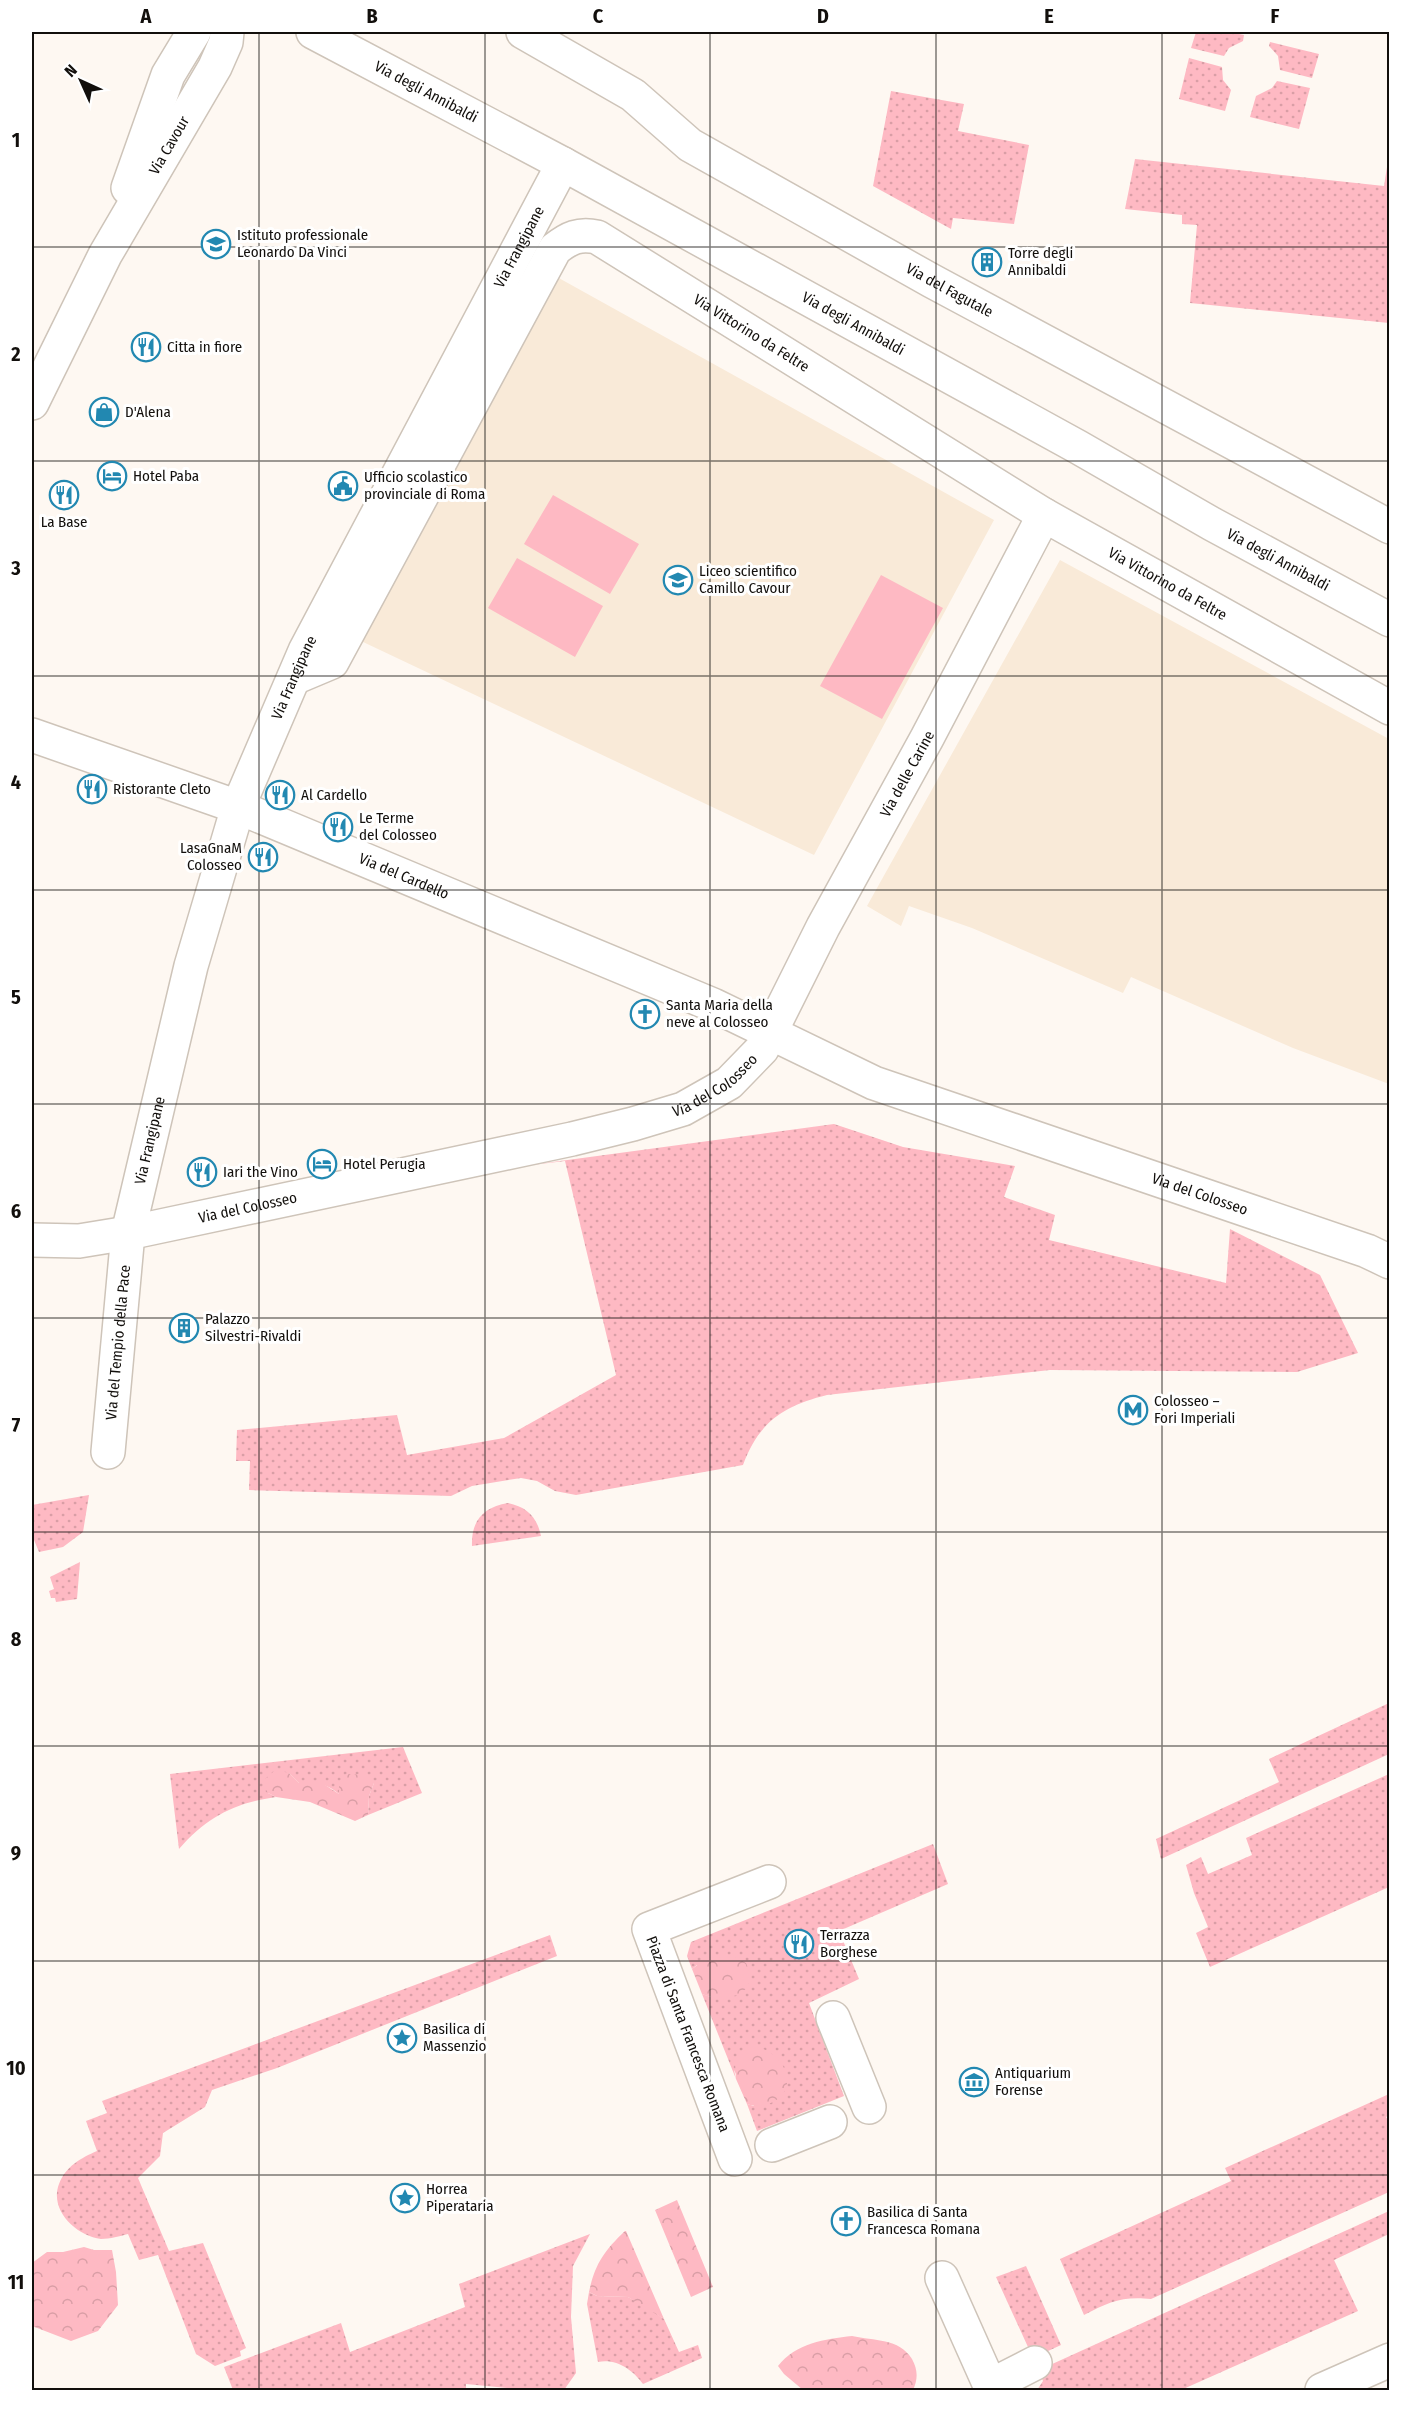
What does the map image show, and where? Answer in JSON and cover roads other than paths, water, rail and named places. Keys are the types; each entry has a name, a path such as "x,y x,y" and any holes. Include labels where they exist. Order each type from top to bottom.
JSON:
{"street":[{"name":"Via Cavour","path":"105,255 168,75 194,32"},
{"name":"Via Cavour","path":"32,402 105,255 223,51 227,32"},
{"name":"Via degli Annibaldi","path":"313,32 563,164 1389,620"},
{"name":"Via del Fagutale","path":"523,32 633,95 690,145 932,280 1389,527"},
{"name":"Via Frangipane","path":"128,1233 191,966 238,807 310,641 563,164"},
{"name":"Via Vittorino da Feltre","path":"294,678 332,662 555,249 574,236 586,235 597,237 1044,515 1389,708"},
{"name":"Via delle Carine","path":"770,1032 823,927 927,738 1044,515"},
{"name":"Via del Cardello","path":"32,735 238,807 713,1005 770,1032"},
{"name":"Via del Colosseo","path":"32,1240 79,1241 128,1233 572,1139 683,1109 729,1083 762,1049 770,1032 874,1083 1367,1251 1389,1262"},
{"name":"Via del Tempio della Pace","path":"108,1452 128,1233"},
{"name":"Piazza di Santa Francesca Romana","path":"735,2159 649,1929 769,1882"},
{"path":"833,2018 869,2107"},
{"path":"772,2145 830,2122"},
{"path":"942,2278 991,2388 1035,2363"},
{"path":"1330,2388 1389,2360"}],"place":[{"name":"Istituto professionale Leonardo Da Vinci","path":"216,244"},
{"name":"Torre degli Annibaldi","path":"987,262"},
{"name":"Citta in fiore","path":"146,347"},
{"name":"D'Alena","path":"104,412"},
{"name":"Hotel Paba","path":"112,476"},
{"name":"Ufficio scolastico provinciale di Roma","path":"343,486"},
{"name":"La Base","path":"64,495"},
{"name":"Liceo scientifico Camillo Cavour","path":"678,580"},
{"name":"Ristorante Cleto","path":"92,789"},
{"name":"Al Cardello","path":"280,795"},
{"name":"Le Terme del Colosseo","path":"338,827"},
{"name":"LasaGnaM Colosseo","path":"263,857"},
{"name":"Santa Maria della neve al Colosseo","path":"645,1014"},
{"name":"Hotel Perugia","path":"322,1164"},
{"name":"Iari the Vino","path":"202,1172"},
{"name":"Palazzo Silvestri-Rivaldi","path":"184,1328"},
{"name":"Colosseo – Fori Imperiali","path":"1133,1410"},
{"name":"Terrazza Borghese","path":"799,1944"},
{"name":"Basilica di Massenzio","path":"402,2038"},
{"name":"Antiquarium Forense","path":"974,2082"},
{"name":"Horrea Piperataria","path":"405,2198"},
{"name":"Basilica di Santa Francesca Romana","path":"846,2221"}]}
